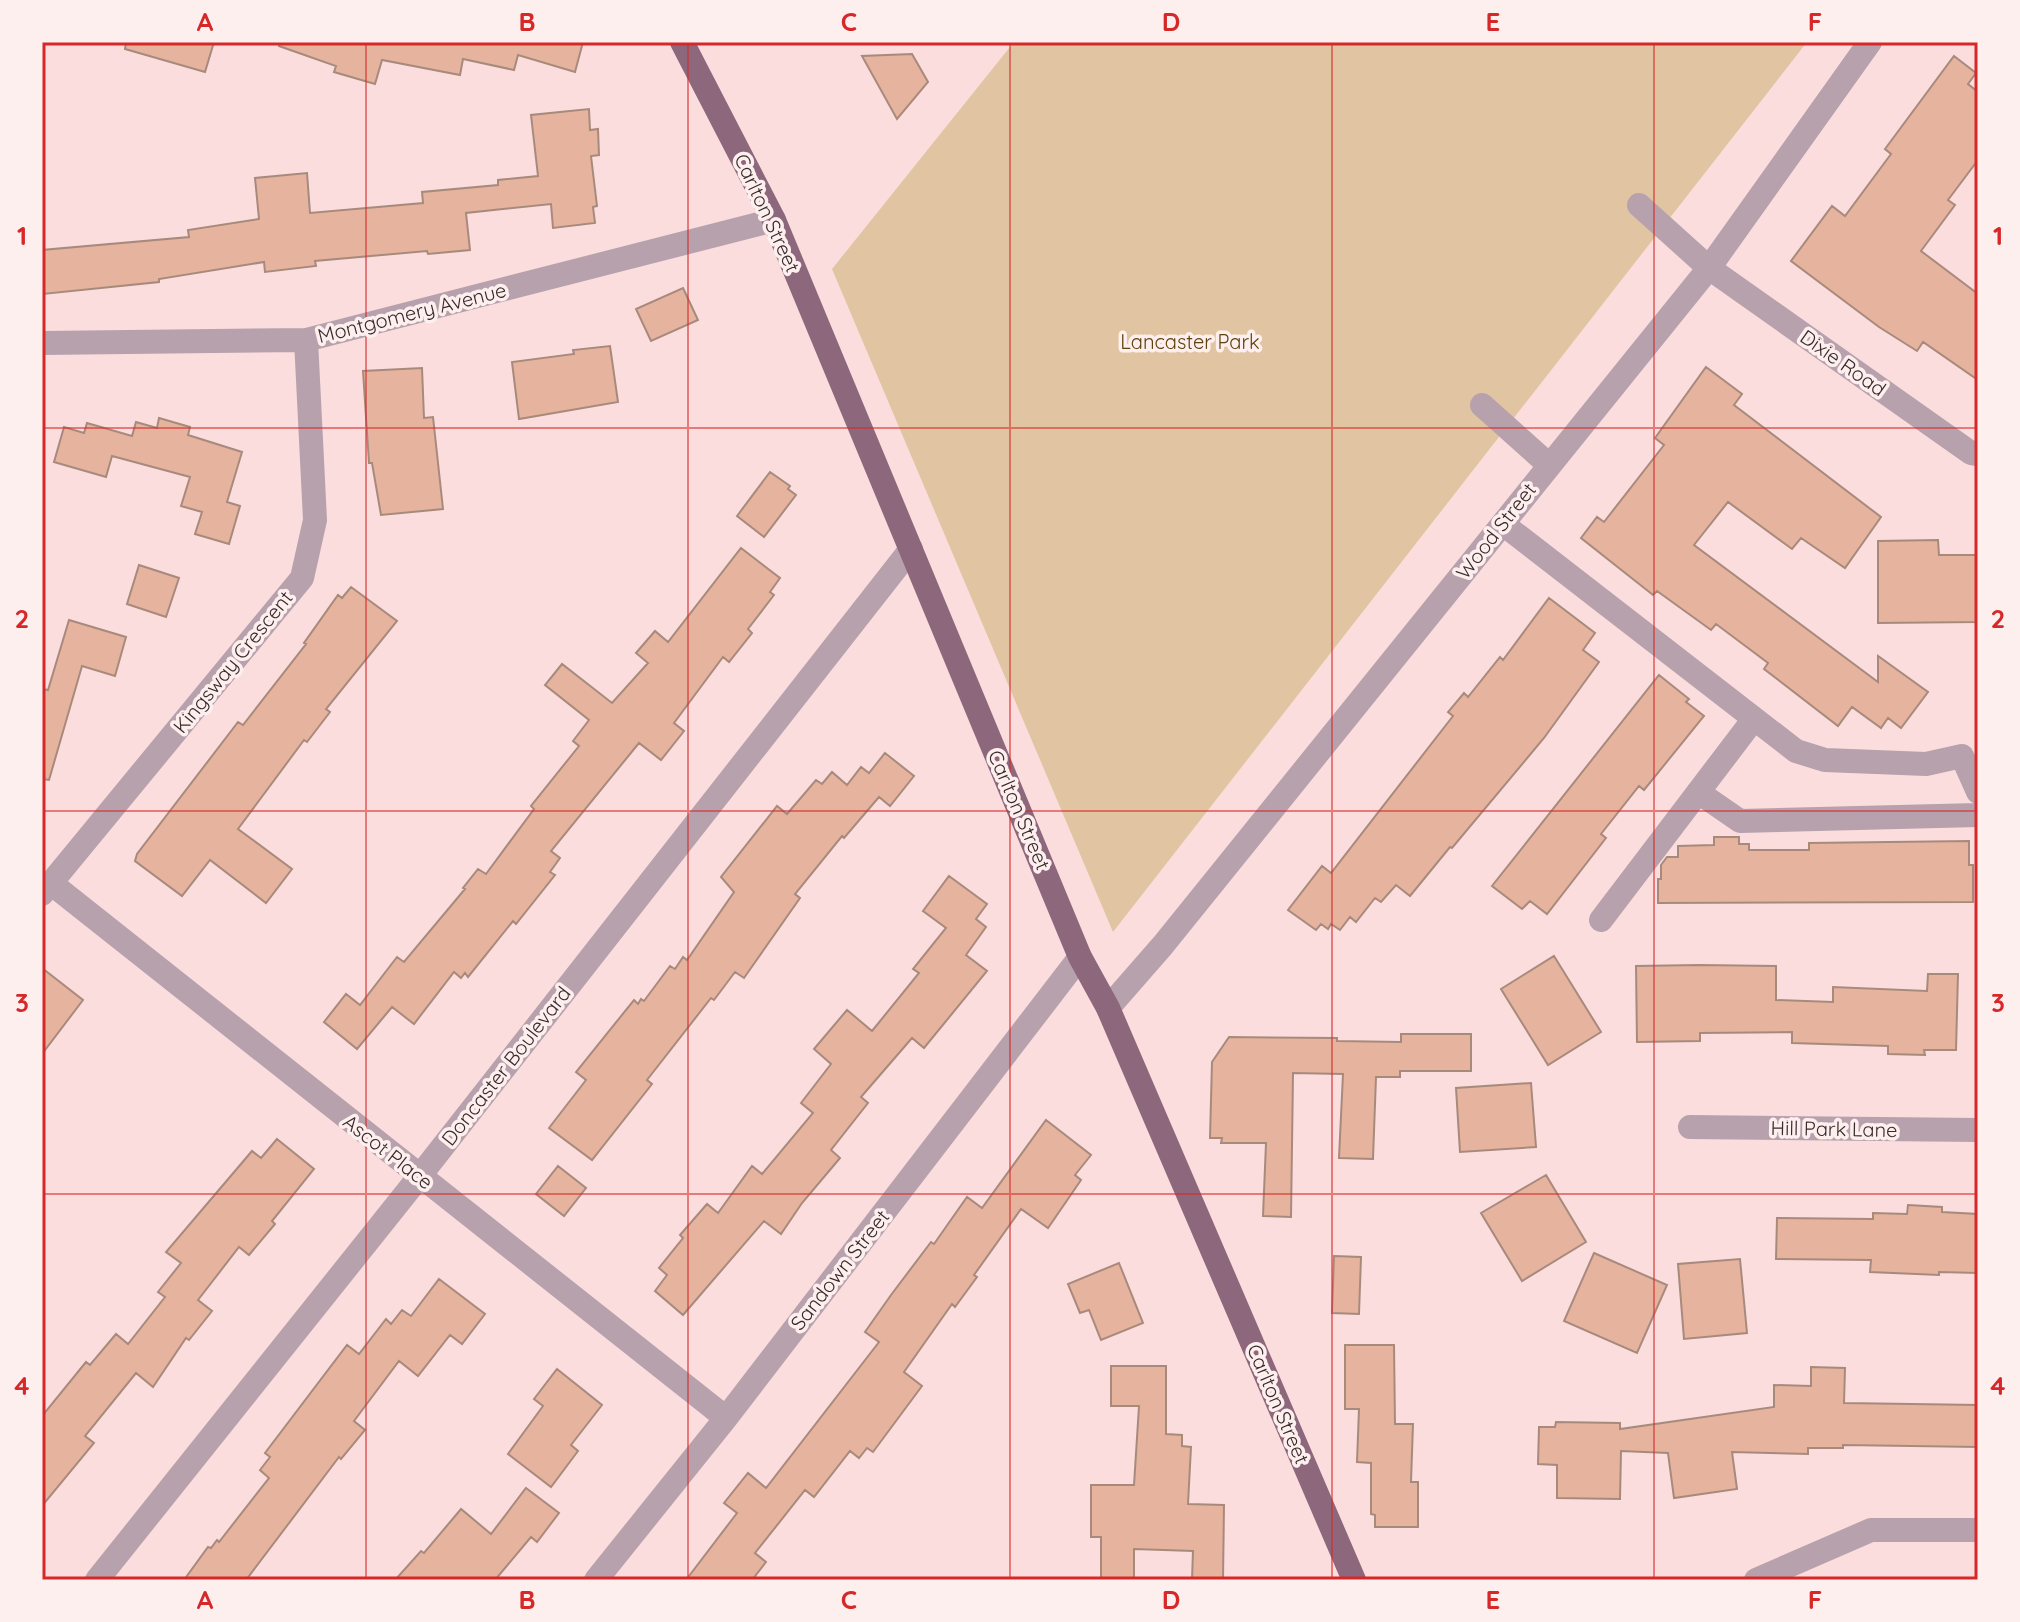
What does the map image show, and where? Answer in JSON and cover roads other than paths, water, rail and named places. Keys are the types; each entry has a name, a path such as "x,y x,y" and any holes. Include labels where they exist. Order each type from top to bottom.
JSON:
{"main road":[{"name":"Carlton Street","path":"682,42 774,220 1080,957 1108,1008 1354,1580"}],"street":[{"name":"Wood Street","path":"1108,1008 1163,945 1709,268 1870,42"},
{"name":"Dixie Road","path":"1639,205 1709,268 1971,453 1978,454"},
{"name":"Montgomery Avenue","path":"42,343 306,340 774,220"},
{"name":"Kingsway Crescent","path":"47,889 302,578 315,520 306,340"},
{"path":"1482,405 1549,465"},
{"path":"1503,524 1796,751 1825,760 1926,764 1962,756 1978,792"},
{"name":"Doncaster Boulevard","path":"97,1580 419,1177 911,549"},
{"path":"1601,920 1753,720"},
{"path":"1698,792 1740,821 1978,815"},
{"name":"Ascot Place","path":"47,889 726,1418"},
{"name":"Sandown Street","path":"596,1580 726,1418 1080,957"},
{"name":"Hill Park Lane","path":"1690,1127 1978,1130"},
{"path":"1756,1580 1871,1530 1978,1530"}],"park label":[{"name":"Lancaster Park","path":"1190,342"}]}
